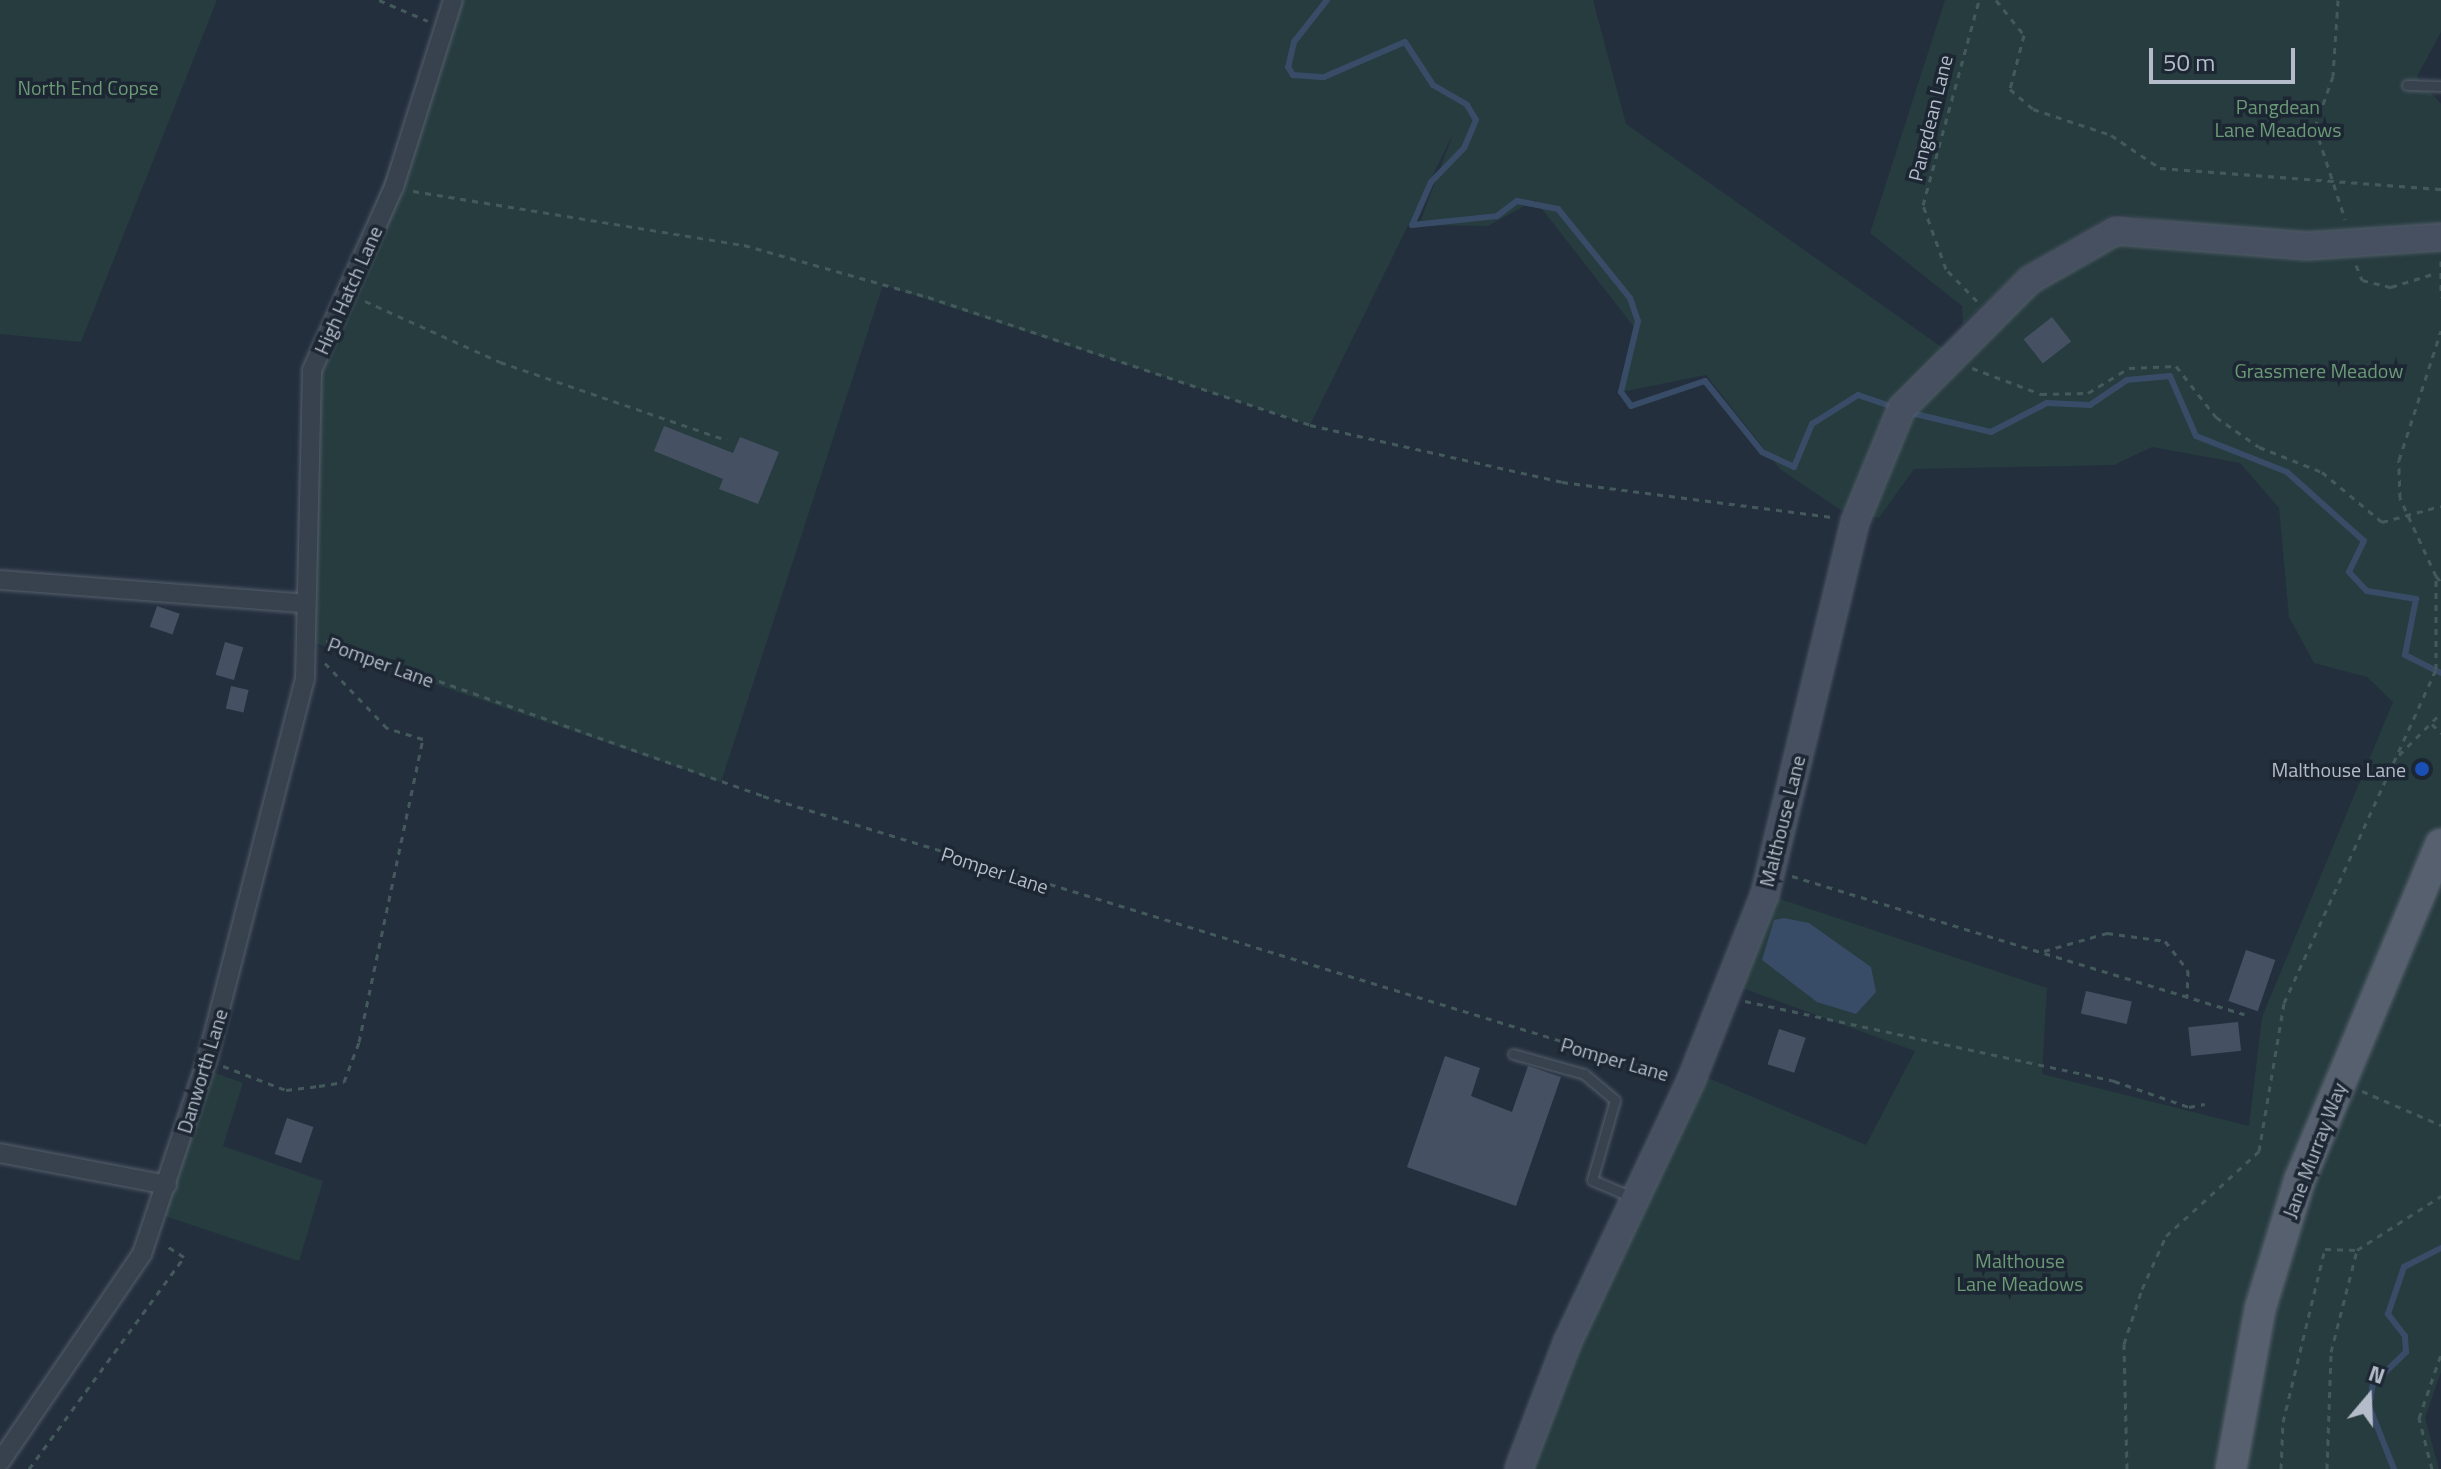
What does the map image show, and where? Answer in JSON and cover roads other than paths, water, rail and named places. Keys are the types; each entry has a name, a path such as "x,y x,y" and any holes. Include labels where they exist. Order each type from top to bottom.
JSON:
{"main road":[{"name":"Jane Murray Way","path":"2231,1469 2260,1309 2300,1179 2441,844"}],"street":[{"name":"High Hatch Lane","path":"306,640 301,603 312,370 394,187 453,0"},
{"name":"Malthouse Lane","path":"1519,1469 1568,1341 1691,1081 1726,996 1772,871 1855,522 1895,426 1915,394 1959,347 1994,319 2030,280 2116,231 2307,246 2441,237"},
{"path":"0,580 301,603"},
{"name":"Danworth Lane","path":"0,1462 153,1233 207,1060 270,831 305,679 306,640"},
{"path":"0,1153 167,1185"}],"lane":[{"path":"2407,85 2441,86"},
{"path":"1513,1054 1584,1074 1615,1100 1592,1180 1635,1199"}],"water":[{"path":"1784,918 1809,923 1871,967 1876,992 1856,1014 1817,1002 1762,960 1774,920"}],"waterway":[{"path":"1327,0 1294,42 1288,67 1293,75 1324,77 1405,42 1433,85 1467,105 1476,120 1464,148 1431,182 1412,225 1497,216 1517,201 1558,209 1630,298 1638,321 1621,392 1631,406 1705,381 1762,452 1794,467 1812,424 1858,395 1896,408"},
{"path":"1907,412 1991,432 2047,403 2090,405 2127,380 2170,376 2196,436 2287,472 2364,541 2349,572 2367,591 2416,599 2405,655 2441,673"},
{"path":"2394,1469 2369,1406 2373,1384 2406,1352 2405,1336 2388,1314 2404,1267 2441,1248"}],"place":[{"name":"Malthouse Lane","path":"2422,769"}],"park label":[{"name":"North End Copse","path":"88,87"},
{"name":"Pangdean Lane Meadows","path":"2278,118"},
{"name":"Grassmere Meadow","path":"2319,370"},
{"name":"Malthouse Lane Meadows","path":"2020,1272"}]}
